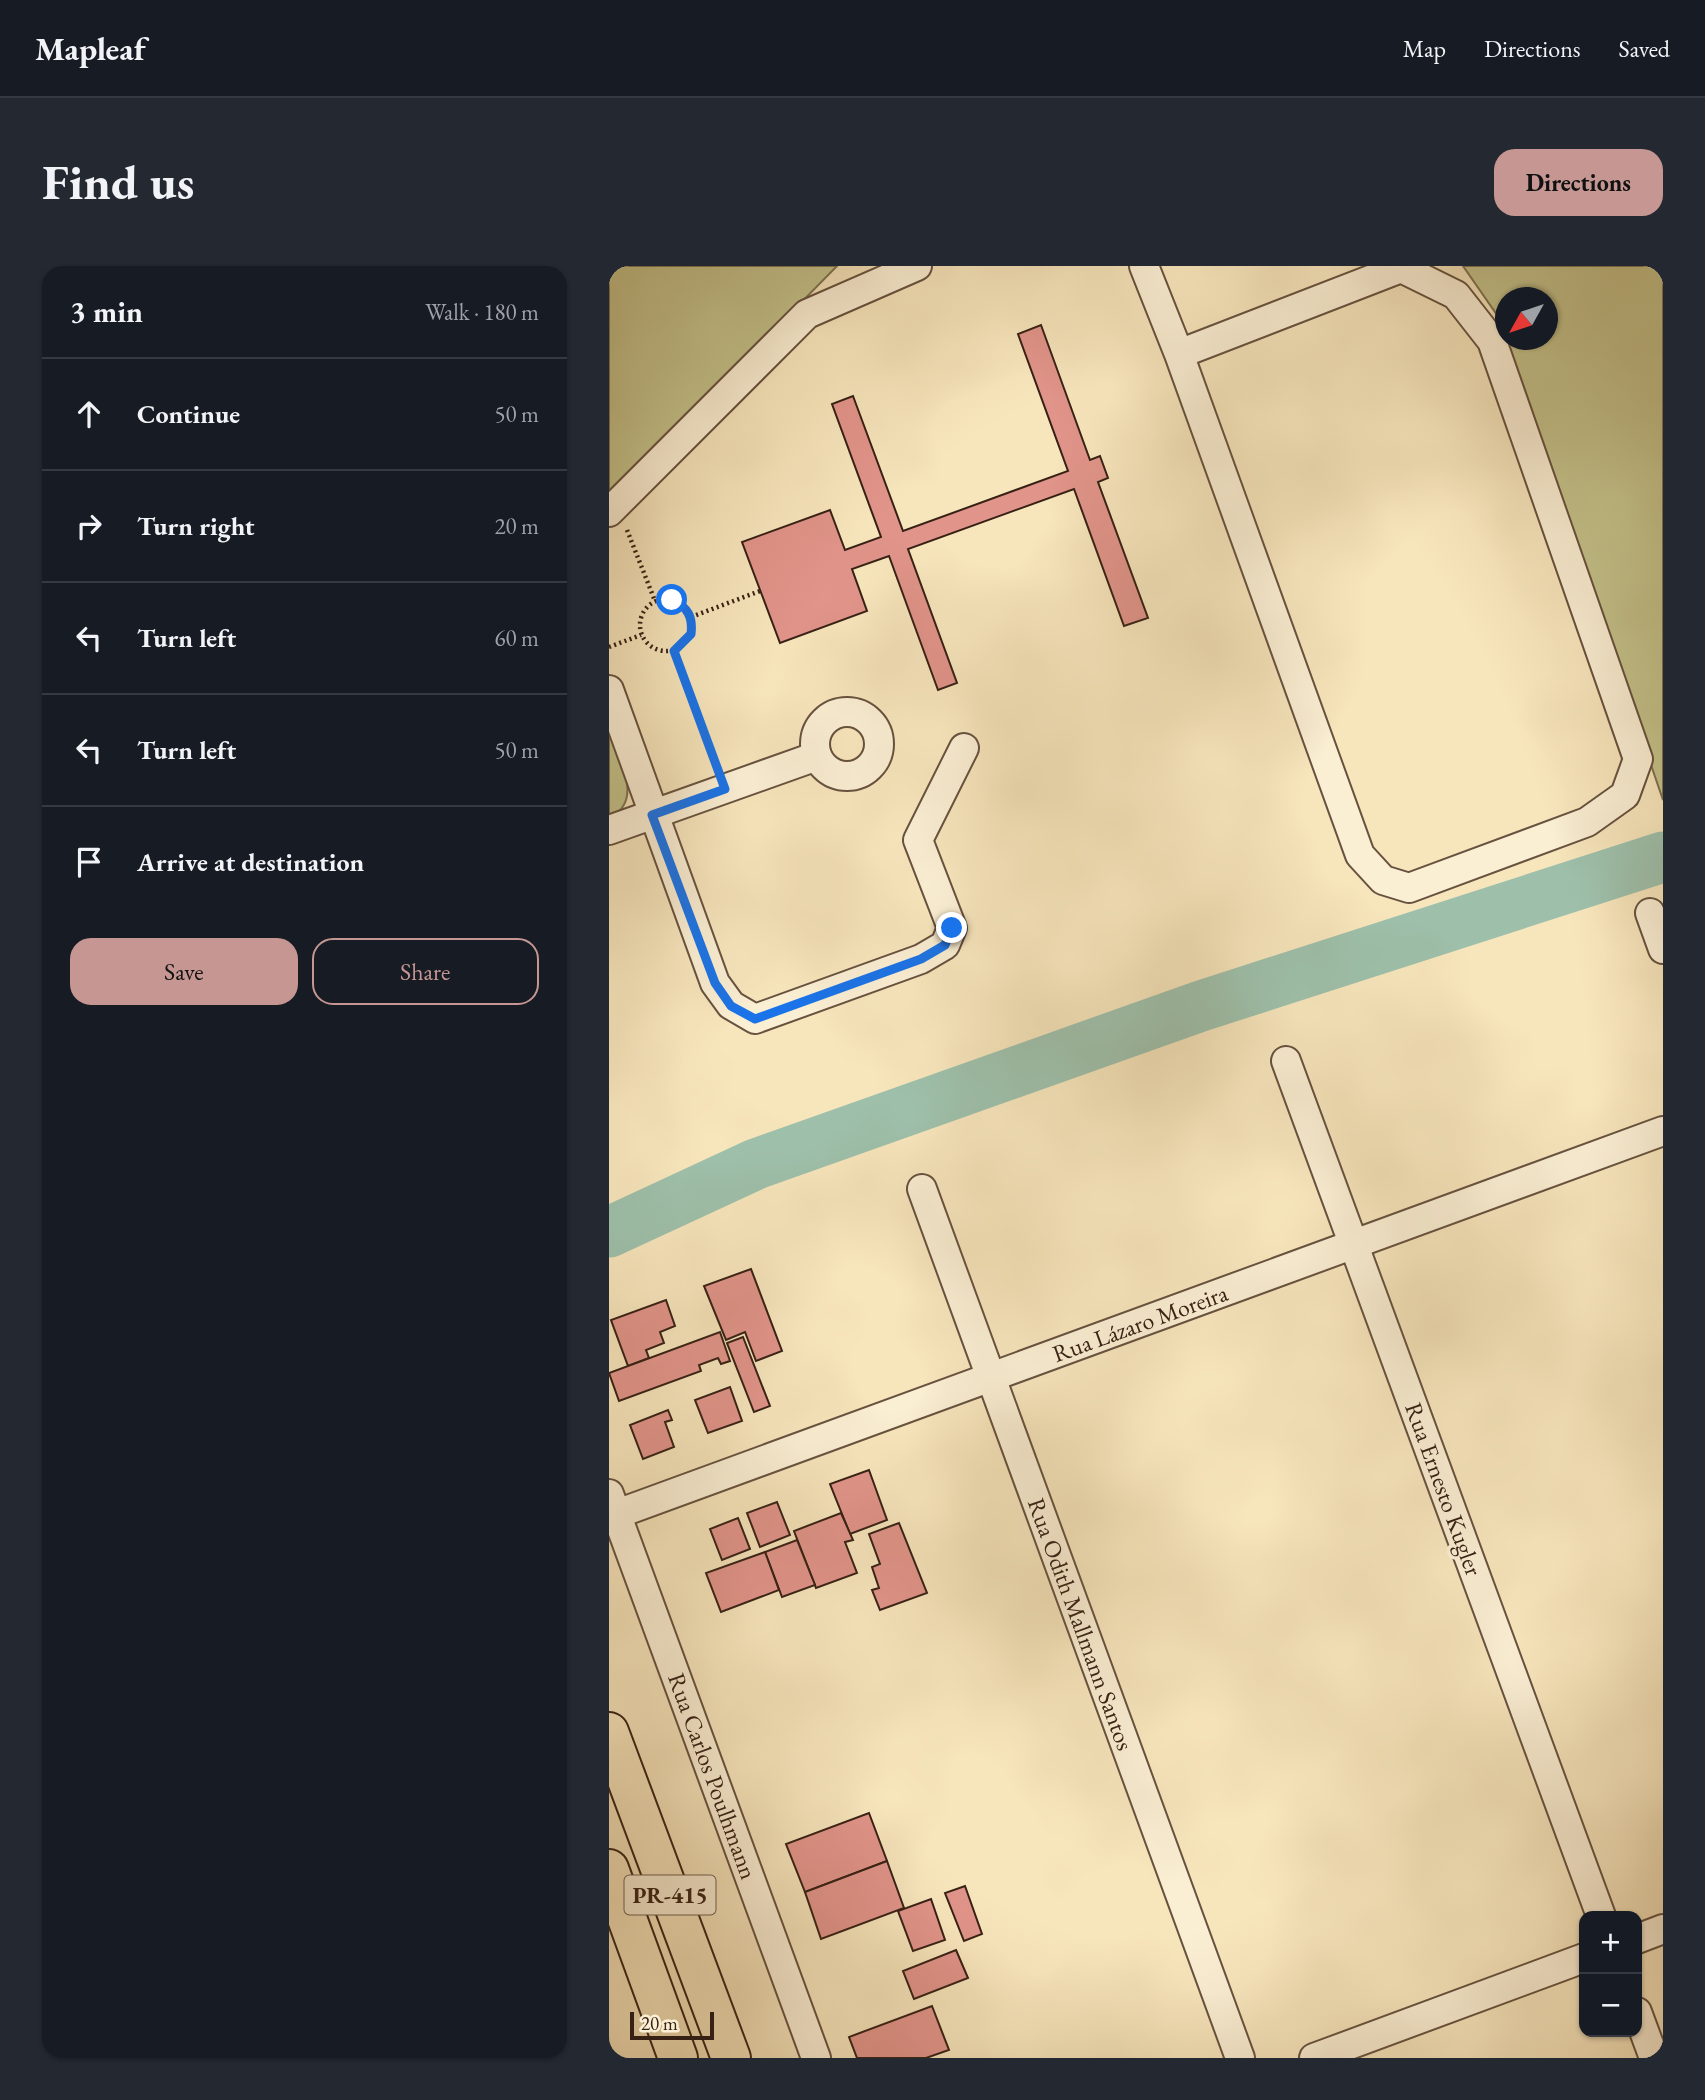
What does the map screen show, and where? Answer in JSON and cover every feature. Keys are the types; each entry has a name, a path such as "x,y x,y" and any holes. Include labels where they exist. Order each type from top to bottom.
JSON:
{"highway":[{"name":"PR-415","path":"609,1732 731,2058"},
{"name":"PR-415","path":"609,1869 678,2058"}],"street":[{"path":"613,508 807,314 917,266"},
{"path":"1144,266 1179,354 1360,855 1383,880 1409,888 1587,822 1625,795 1639,759 1492,341 1456,296 1401,268 1179,354"},
{"path":"609,690 715,983 731,1006 755,1019 921,959 945,945 952,928 918,841 964,748"},
{"path":"609,830 817,756"},
{"path":"1650,913 1663,949"},
{"name":"Rua Ernesto Kugler","path":"1286,1061 1599,1911"},
{"name":"Rua Lázaro Moreira","path":"613,1504 991,1377 1663,1131"},
{"name":"Rua Odith Mallmann Santos","path":"922,1189 1240,2058"},
{"name":"Rua Carlos Poulhmann","path":"613,1504 816,2058"},
{"path":"1642,1937 1663,1929"},
{"path":"1314,2058 1579,1960"},
{"path":"1642,2026 1654,2058"}],"path":[{"path":"613,508 655,601"},
{"path":"691,617 760,591"},
{"path":"655,601 675,601 687,609 691,617 691,634 674,651 657,650 641,635 641,617 655,601"},
{"path":"609,647 641,635"},
{"path":"674,651 725,789"}],"shaded area":[{"path":"609,266 837,266 609,498"},
{"path":"1463,266 1663,266 1663,800 1509,350 1558,350 1558,287 1495,287 1495,312"},
{"path":"609,732 623,767 627,791 626,801 620,811 609,818"}],"building":[{"path":"1041,325 1090,460 1100,456 1108,478 1098,482 1148,618 1124,626 1074,489 908,549 957,683 938,690 889,556 852,569 867,611 780,643 742,542 830,510 845,550 881,537 832,404 853,396 903,531 1068,471 1018,334"},
{"path":"751,1269 782,1351 756,1361 745,1332 726,1340 704,1286"},
{"path":"666,1300 675,1326 660,1332 664,1343 646,1350 649,1358 628,1366 611,1320"},
{"path":"720,1332 730,1361 721,1364 718,1358 699,1365 701,1371 619,1401 609,1373"},
{"path":"743,1337 770,1406 754,1412 727,1343"},
{"path":"730,1387 742,1421 708,1433 695,1400"},
{"path":"668,1410 672,1420 665,1422 674,1447 643,1459 630,1425"},
{"path":"869,1470 887,1520 850,1534 830,1484"},
{"path":"777,1502 790,1535 760,1547 747,1513"},
{"path":"841,1513 853,1540 845,1542 857,1573 816,1588 794,1531"},
{"path":"738,1518 750,1549 722,1560 710,1529"},
{"path":"899,1523 927,1593 880,1610 872,1590 879,1588 872,1567 880,1564 869,1534"},
{"path":"797,1540 815,1585 782,1597 765,1552"},
{"path":"765,1552 779,1590 721,1612 706,1573"},
{"path":"869,1813 887,1861 805,1892 786,1844"},
{"path":"887,1861 904,1908 821,1939 805,1892"},
{"path":"965,1886 982,1934 964,1941 945,1893"},
{"path":"931,1899 945,1940 913,1951 898,1911"},
{"path":"956,1950 968,1978 914,1999 903,1971"},
{"path":"932,2006 949,2050 926,2058 857,2058 849,2037"}],"waterway":[{"path":"609,1232 756,1164 1201,1006 1663,857"}],"route":[{"path":"672,600 687,609 691,617 691,634 686,642 674,651 725,789 652,815 715,983 731,1006 755,1019 921,959 945,945 952,928"}]}
